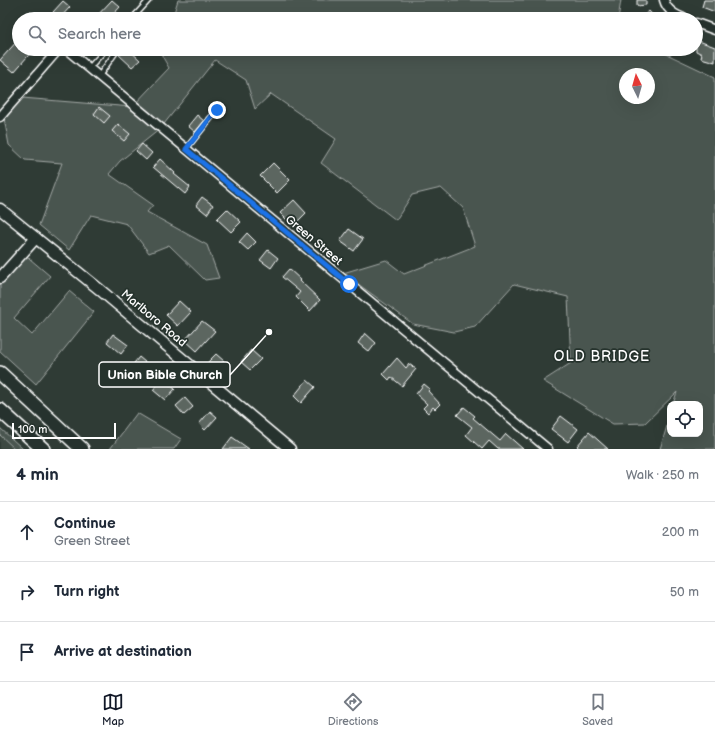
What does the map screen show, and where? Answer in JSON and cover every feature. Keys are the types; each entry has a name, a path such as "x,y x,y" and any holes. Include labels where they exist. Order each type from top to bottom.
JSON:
{"highway":[{"path":"0,373 82,449"},
{"path":"0,410 43,449"}],"street":[{"path":"664,0 669,10 672,12"},
{"path":"703,26 715,30"},
{"path":"0,117 53,56"},
{"name":"Green Street","path":"74,56 548,449"},
{"name":"Marlboro Road","path":"0,209 99,289 290,449"},
{"path":"0,278 36,238"}],"lane":[{"path":"138,12 149,0"},
{"path":"89,68 100,56"},
{"path":"99,76 113,56"},
{"path":"186,149 217,110"}],"shaded area":[{"path":"178,0 621,0 619,12 174,12"},
{"path":"162,56 671,56 715,77 715,449 660,449 667,426 667,437 703,437 703,401 674,401 677,392 645,423 613,424 543,381 571,363 568,297 514,284 475,327 454,332 413,324 343,273 386,260 404,274 475,246 463,208 441,188 412,195 396,220 321,163 336,139 271,94 255,109 246,80 215,60 160,129 120,161 109,174 153,205 147,212 207,245 219,278 205,280 169,245 149,253 127,224 91,215 69,250 39,225 62,163 25,160 9,145 4,118 22,98 132,107 169,68"},
{"path":"23,253 50,276 14,318 32,335 69,291 94,312 36,384 0,351 0,279"},
{"path":"137,413 181,439 174,449 110,449"},
{"path":"0,428 23,449 15,449 0,435"},
{"path":"0,435 15,449 0,449"}],"building":[{"path":"112,0 120,7 115,12 101,12"},
{"path":"637,0 646,0 646,5 637,6"},
{"path":"704,0 715,0 715,12 702,7"},
{"path":"63,1 70,7 65,12 53,12"},
{"path":"703,43 715,47 715,62 701,58 703,56"},
{"path":"12,47 12,56 28,56 14,72 0,60"},
{"path":"120,56 136,56 140,60 132,67"},
{"path":"99,107 110,116 104,123 94,114"},
{"path":"197,115 204,121 195,132 188,126"},
{"path":"118,124 130,134 124,141 112,131"},
{"path":"142,144 152,153 146,160 136,151"},
{"path":"160,159 175,173 174,174 190,187 185,194 153,167"},
{"path":"273,163 290,180 277,193 260,176"},
{"path":"202,197 213,205 207,214 196,205"},
{"path":"294,200 306,213 293,226 280,213"},
{"path":"227,209 241,222 231,232 217,219"},
{"path":"349,229 363,239 354,251 340,241"},
{"path":"247,233 256,242 248,250 239,242"},
{"path":"268,250 278,258 271,268 260,260"},
{"path":"289,269 320,300 310,311 296,297 300,292 282,277"},
{"path":"179,301 191,312 178,326 166,315"},
{"path":"202,321 215,331 197,351 185,340"},
{"path":"365,333 376,343 369,352 358,343"},
{"path":"113,334 128,345 121,354 107,342"},
{"path":"251,350 261,359 250,370 241,362"},
{"path":"216,354 224,361 216,369 208,362"},
{"path":"139,357 152,368 143,379 130,368"},
{"path":"397,358 406,368 409,364 416,369 402,386 391,377 389,380 383,374"},
{"path":"162,379 175,389 165,400 153,390"},
{"path":"307,380 315,387 301,403 294,396"},
{"path":"424,384 430,389 428,391 440,404 435,409 433,407 428,413 423,408 427,404 416,394"},
{"path":"185,398 193,407 184,415 176,406"},
{"path":"464,407 475,416 473,418 500,441 506,434 523,449 498,449 489,441 482,449 466,435 472,427 457,415"},
{"path":"210,411 217,417 205,430 199,424"},
{"path":"561,416 578,429 568,442 551,429"},
{"path":"589,432 608,449 580,449 577,446"},
{"path":"232,437 249,449 223,449"}],"place":[{"name":"Union Bible Church","path":"269,332"}],"district":[{"name":"OLD BRIDGE","path":"602,356"}],"route":[{"path":"217,110 186,149 349,284"}]}
